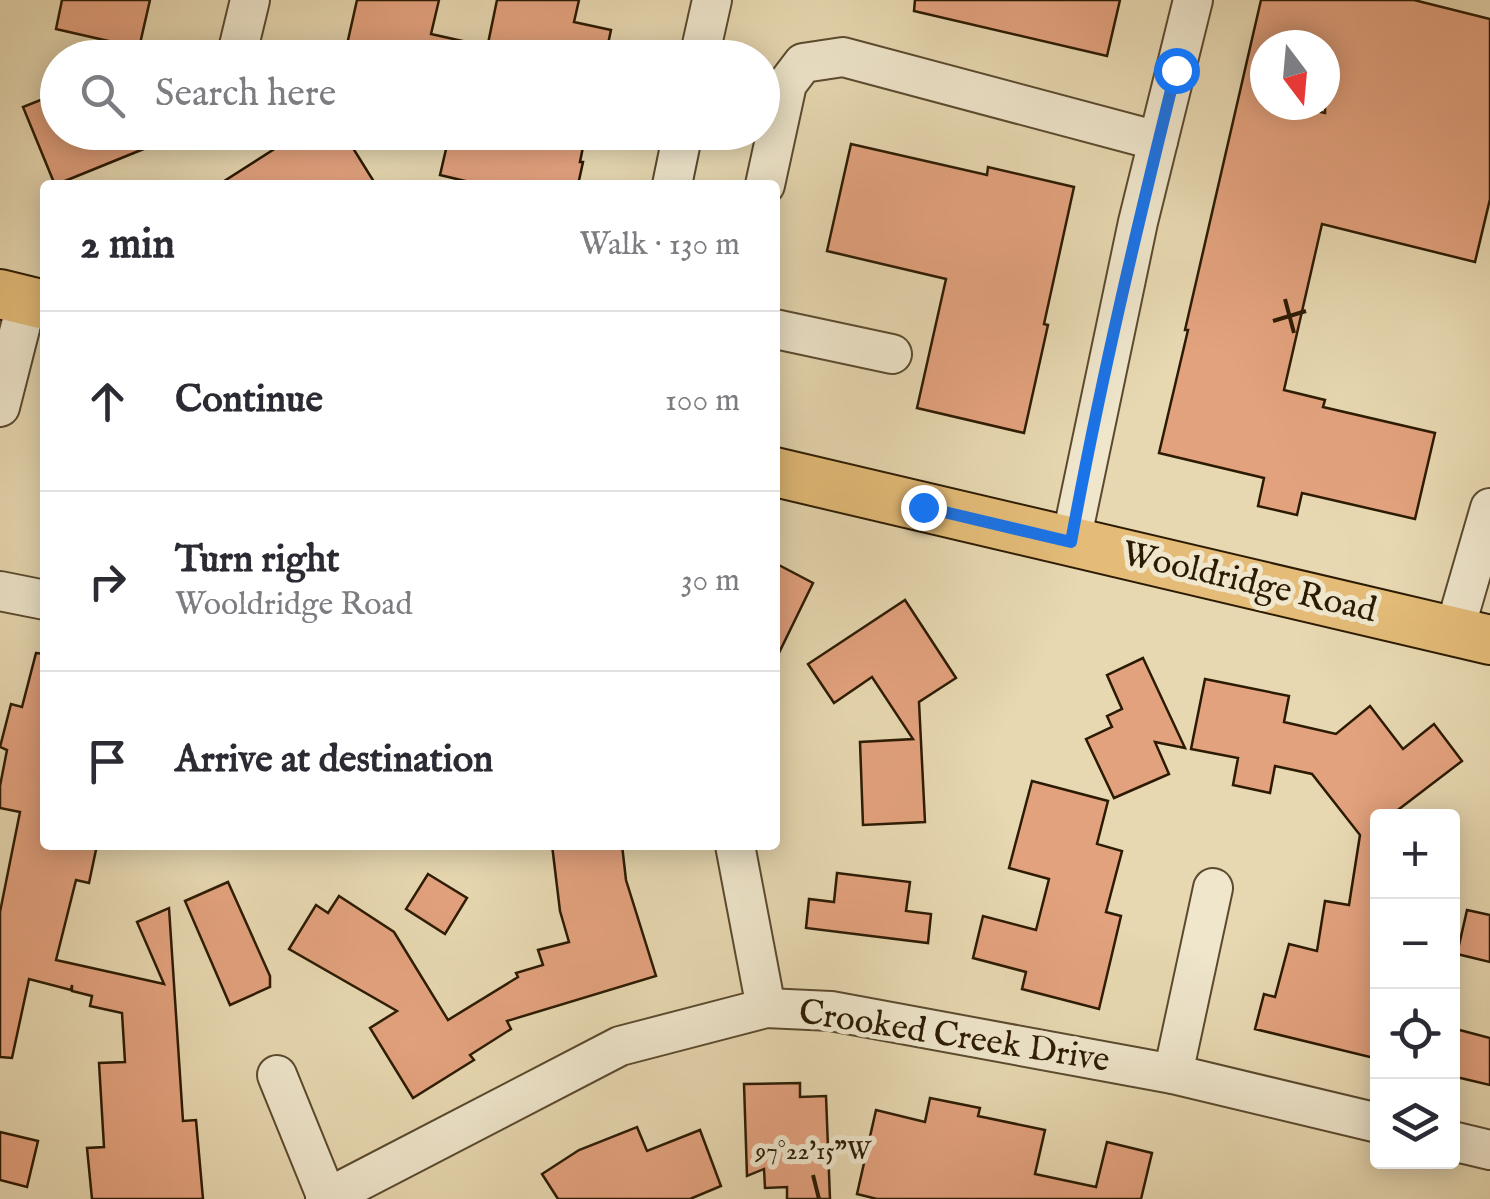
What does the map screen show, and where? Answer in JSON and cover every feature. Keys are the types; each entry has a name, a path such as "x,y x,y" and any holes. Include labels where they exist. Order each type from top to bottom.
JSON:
{"main road":[{"name":"Wooldridge Road","path":"780,473 1472,636"}],"street":[{"path":"240,40 250,0"},
{"path":"703,40 712,0"},
{"path":"1071,542 1138,222 1193,0"},
{"path":"780,119 788,84 803,63 843,57 1158,141"},
{"path":"673,180 679,150"},
{"path":"766,180 773,150"},
{"path":"0,407 24,300"},
{"path":"780,330 892,354"},
{"path":"1472,636 1490,508"},
{"path":"0,591 40,599"},
{"path":"736,850 766,1008"},
{"path":"1173,1074 1213,888"},
{"name":"Crooked Creek Drive","path":"276,1075 326,1198 620,1046 766,1008 831,1011 1173,1074 1370,1121"},
{"path":"1460,1143 1490,1150"}],"building":[{"path":"62,0 150,0 141,40 104,40 56,29"},
{"path":"357,0 439,0 431,34 458,40 348,40"},
{"path":"497,0 579,0 574,22 611,30 609,40 489,40"},
{"path":"915,0 1120,0 1107,56 914,11"},
{"path":"1261,0 1414,0 1490,19 1490,199 1475,262 1322,224 1284,390 1325,400 1323,407 1435,433 1415,519 1302,493 1297,515 1258,506 1264,478 1159,453 1250,48 1250,120 1340,120 1340,30 1254,30"},
{"path":"40,100 40,148 23,107"},
{"path":"851,144 987,175 988,167 1074,187 1024,433 917,408 946,279 827,251"},
{"path":"41,150 141,150 67,180 53,180"},
{"path":"273,150 354,150 373,180 226,180"},
{"path":"446,150 582,150 579,180 461,180 440,175"},
{"path":"780,566 813,583 780,651"},
{"path":"905,600 956,678 919,702 925,822 863,825 860,742 913,739 872,677 834,703 808,664"},
{"path":"36,653 40,653 40,850 96,850 89,883 76,880 56,960 164,984 137,922 169,908 183,1121 196,1120 203,1199 92,1199 87,1148 104,1147 99,1063 125,1062 122,1013 90,1006 92,996 72,991 72,985 71,990 29,979 12,1058 0,1057 0,912 20,812 0,808 7,750 0,747 11,704 22,707"},
{"path":"1143,658 1185,748 1155,742 1169,774 1114,798 1086,739 1112,727 1107,716 1122,709 1107,675"},
{"path":"1205,679 1289,696 1284,722 1336,734 1370,706 1403,749 1434,724 1462,761 1399,809 1370,809 1370,1057 1255,1029 1264,994 1275,997 1289,944 1317,951 1325,901 1349,905 1360,835 1312,774 1275,766 1270,793 1233,785 1238,758 1191,749"},
{"path":"1032,781 1108,801 1097,844 1122,851 1106,912 1121,916 1099,1009 1022,989 1026,972 973,958 983,916 1036,930 1049,879 1009,868"},
{"path":"553,850 623,850 626,880 656,976 507,1021 511,1029 470,1055 474,1060 413,1098 370,1028 397,1011 289,949 316,905 328,913 339,896 394,932 448,1020 518,977 516,973 543,965 538,950 569,942 560,911"},
{"path":"837,873 910,882 906,911 931,914 928,943 806,928 809,899 834,902"},
{"path":"428,874 467,898 445,934 406,909"},
{"path":"228,882 270,976 270,987 230,1005 185,901"},
{"path":"1467,910 1490,915 1490,962 1460,955"},
{"path":"1460,1030 1490,1038 1490,1085 1460,1078"},
{"path":"800,1083 800,1097 826,1096 830,1199 787,1199 787,1187 765,1188 764,1169 747,1176 744,1084"},
{"path":"930,1098 980,1108 978,1116 1045,1130 1035,1174 1096,1187 1107,1142 1152,1153 1141,1199 877,1199 857,1194 876,1110 925,1122"},
{"path":"637,1127 647,1151 700,1130 721,1186 690,1199 558,1199 542,1174 579,1150"},
{"path":"0,1132 38,1141 27,1187 0,1180"}],"route":[{"path":"923,507 1071,542 1138,222 1176,70"}]}
